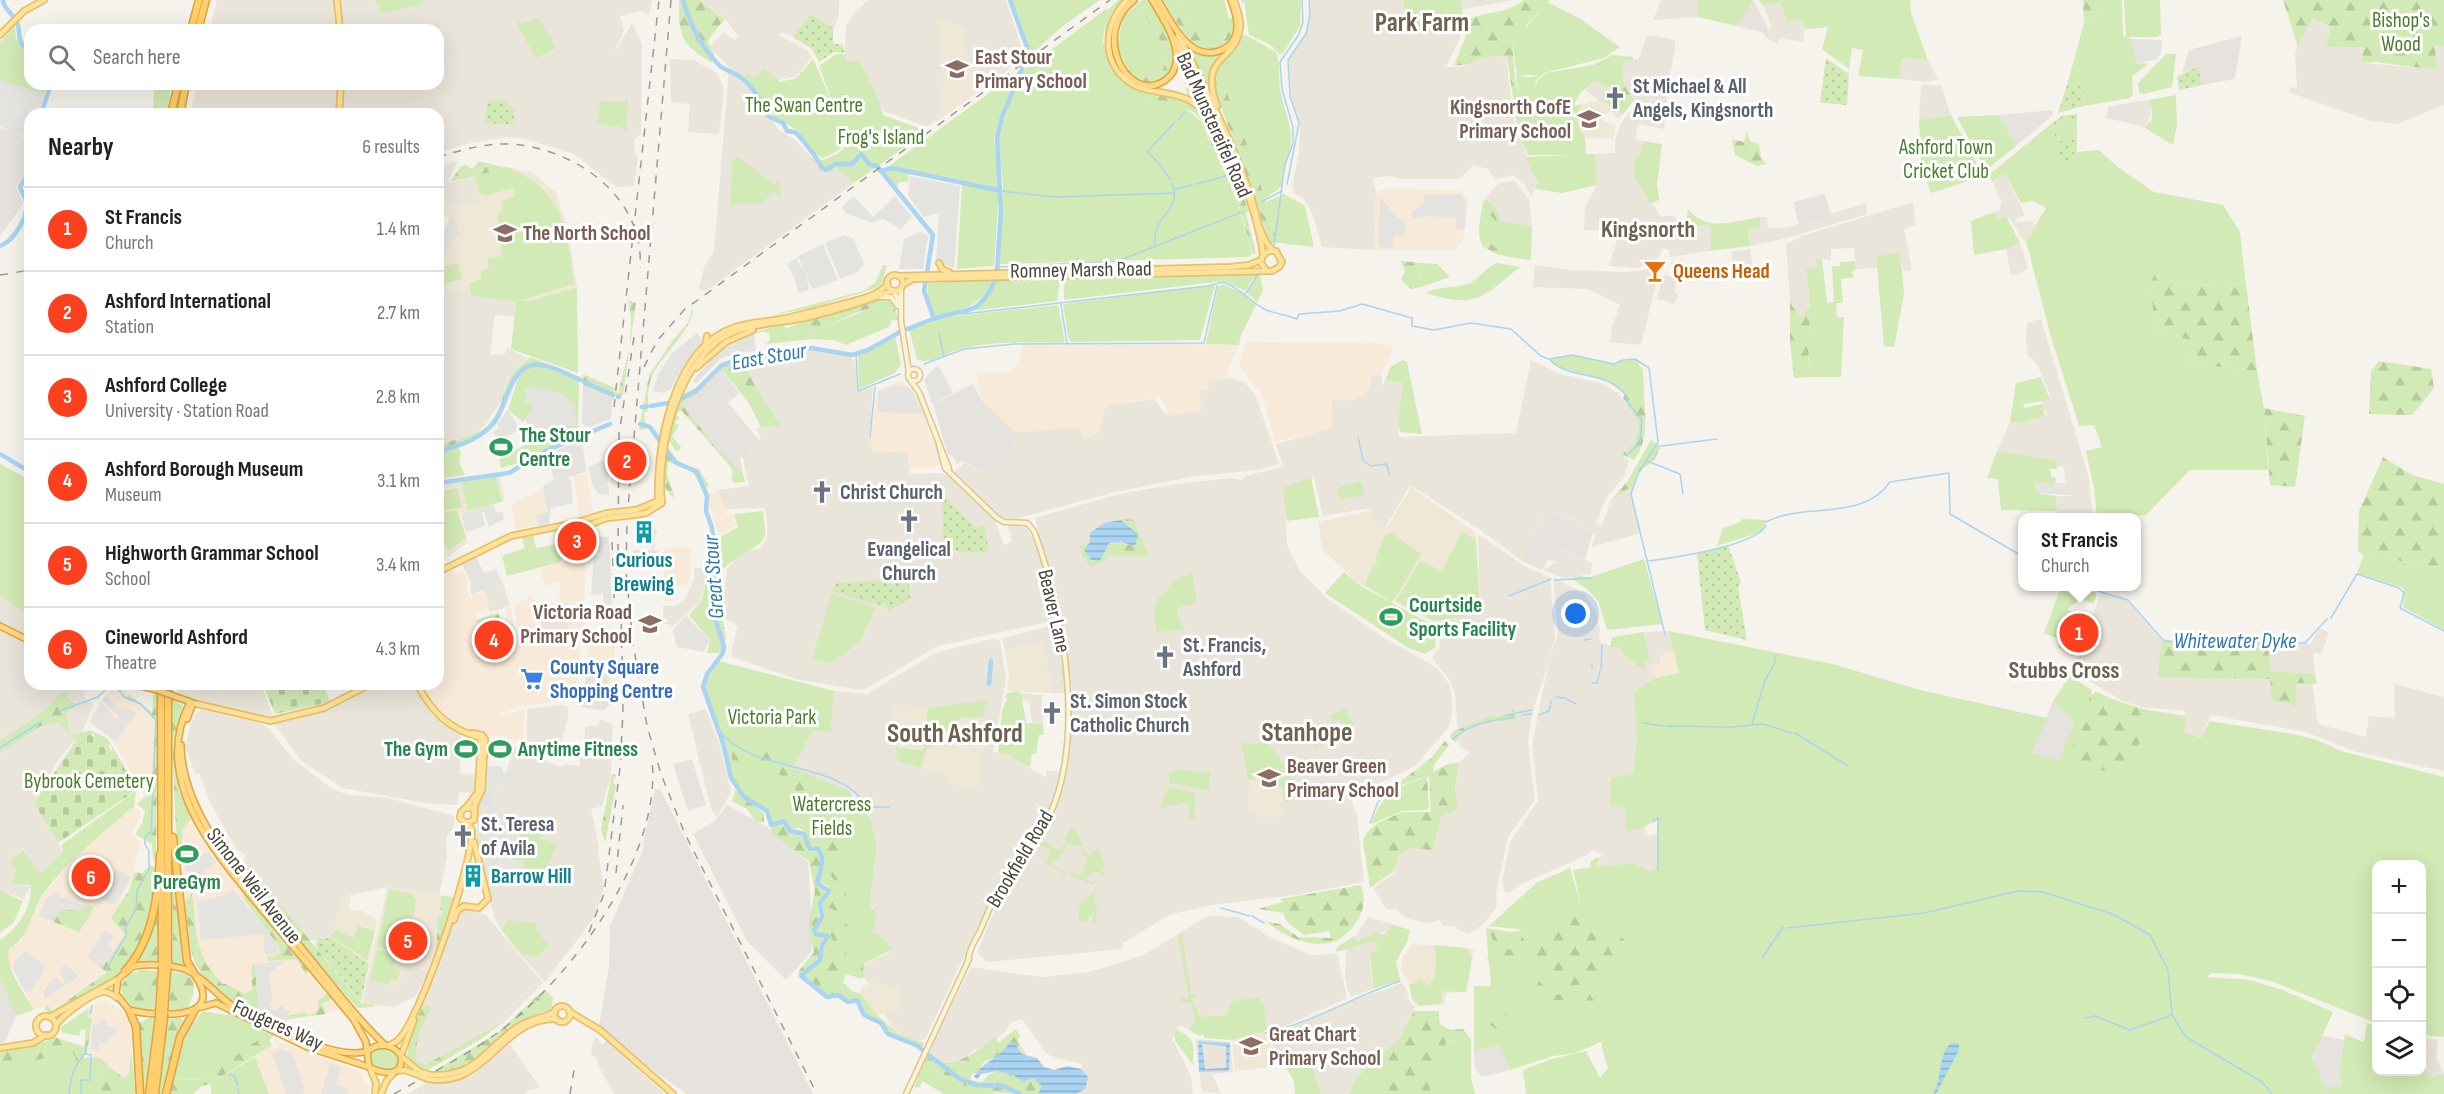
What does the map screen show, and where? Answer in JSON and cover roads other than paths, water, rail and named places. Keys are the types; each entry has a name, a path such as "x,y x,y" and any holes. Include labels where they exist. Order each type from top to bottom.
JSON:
{"highway":[{"path":"193,24 199,0"},
{"path":"200,24 206,0"},
{"path":"1134,0 1116,23 1113,45 1120,66 1133,80 1155,85 1167,79 1174,70 1177,55 1167,19"},
{"name":"Bad Munstereifel Road","path":"1152,0 1167,19"},
{"name":"Bad Munstereifel Road","path":"1158,0 1167,19"},
{"path":"1167,19 1192,47 1203,52 1216,52 1230,44 1237,30 1232,0"},
{"path":"172,108 177,90"},
{"path":"181,108 185,90"},
{"path":"0,626 24,638"},
{"path":"157,690 166,811 187,961 196,976 202,994 180,1037 166,1094"},
{"path":"161,690 192,703"},
{"path":"155,1094 165,969 168,690"},
{"path":"183,700 187,709"},
{"name":"Simone Weil Avenue","path":"192,703 187,709 178,741 178,768 185,793 197,821 234,875 354,1020 364,1037 368,1051"},
{"name":"Simone Weil Avenue","path":"192,703 182,734 182,762 188,786 208,829 240,874 386,1046"},
{"path":"140,1094 136,1026 129,1010 119,1000 116,991 118,979 137,958 143,946 154,911 166,811"},
{"path":"125,971 139,966 180,969 196,976"},
{"name":"Fougeres Way","path":"196,976 232,1006 271,1028"},
{"name":"Fougeres Way","path":"129,1010 176,1015 209,1003 216,1003 326,1054 369,1067"},
{"path":"149,1094 162,1015"},
{"name":"Fougeres Way","path":"284,1034 346,1052 359,1054 368,1051"},
{"path":"375,1046 395,1048 402,1056 396,1071 387,1074 369,1067 368,1051 375,1046"}],"main road":[{"path":"0,35 18,16 44,0"},
{"path":"337,0 339,24"},
{"path":"1127,0 1112,21 1108,38 1110,57 1120,73 1137,87 1179,95 1197,106 1210,118 1230,154"},
{"path":"1229,140 1210,82 1214,66 1232,46 1240,30 1232,0"},
{"name":"Bad Munstereifel Road","path":"1167,19 1230,154 1254,217 1262,257"},
{"name":"Bad Munstereifel Road","path":"1167,19 1229,140 1265,240 1274,250"},
{"path":"339,108 341,90"},
{"path":"1274,250 1280,255 1281,265 1274,270 1266,270 1262,257 1274,250"},
{"name":"Romney Marsh Road","path":"680,388 696,364 720,340 737,331 806,318 893,292 913,279 965,273 1230,267 1254,264 1262,257"},
{"path":"939,262 945,271 965,273"},
{"name":"Romney Marsh Road","path":"899,276 1266,270"},
{"path":"444,569 511,536 603,517 636,513 659,503 669,419 687,370 704,349 721,334 736,327 841,304 875,293 887,284 892,276 899,276 903,287 900,301 901,328 909,362 908,377 919,392"},
{"path":"887,284 900,301"},
{"path":"876,297 891,297 900,309"},
{"path":"704,349 707,336"},
{"path":"909,362 920,374 919,392"},
{"path":"909,372 916,370"},
{"path":"911,381 919,379"},
{"name":"Beaver Lane","path":"919,392 944,464 950,472 999,520 1027,523 1035,535 1060,627 1069,683 1069,702"},
{"path":"264,722 324,708 359,690"},
{"path":"421,690 434,712 458,730 482,737"},
{"name":"Brookfield Road","path":"906,1094 968,960 993,899 1038,836 1052,809 1062,775 1069,702"},
{"path":"192,703 264,722 269,726 274,720"},
{"path":"386,1046 399,1039 410,1022 437,958 457,898 472,839 472,830 468,824 462,822 460,816 462,810 478,792 482,737"},
{"path":"457,898 464,906 478,908 488,899 474,849 475,804 482,790 482,737"},
{"path":"466,808 475,815"},
{"path":"468,824 475,815"},
{"path":"418,1073 402,1056 456,912 464,906"},
{"path":"27,1044 36,1038 38,1020 50,1017 118,979"},
{"path":"0,1048 27,1044 53,1033 63,1017 101,992 110,993 119,1000"},
{"path":"430,1077 449,1075 471,1068 520,1025 555,1012 563,1006 569,1015 600,1030 673,1094"},
{"path":"555,1012 556,1020"},
{"path":"381,1094 387,1080 396,1071 404,1070 430,1077 454,1079 485,1062 523,1028 542,1020 564,1022 569,1015"},
{"path":"50,1017 56,1025"},
{"path":"38,1031 46,1035"},
{"path":"369,1067 376,1083 375,1094"}],"water":[{"path":"1121,520 1138,534 1135,546 1121,542 1109,543 1100,561 1091,560 1084,550 1090,542 1090,533 1104,523"},
{"path":"1198,1041 1230,1043 1229,1071 1199,1072","holes":["1202,1044 1226,1046 1226,1068 1205,1069"]},
{"path":"1010,1042 1015,1043 1022,1054 1037,1058 1044,1067 1054,1070 1067,1066 1081,1069 1088,1077 1086,1088 1077,1094 1038,1094 1042,1086 1033,1078 1024,1082 1013,1075 997,1071 981,1074 977,1079 974,1077"},
{"path":"1952,1043 1959,1044 1959,1050 1936,1094 1933,1094 1944,1053"}],"waterway":[{"name":"Great Stour","path":"3,0 18,25 20,40 24,46"},
{"path":"683,0 696,35 712,58 721,67 746,82 754,91 768,116 783,123 787,131 795,132 822,168 826,170 835,164 852,164 861,154 870,165 877,166 933,235 924,291 934,319"},
{"name":"East Stour","path":"1010,0 1027,47 1022,65"},
{"path":"1274,245 1285,164 1293,144 1293,127 1282,89 1280,62 1298,36 1303,22 1302,0"},
{"path":"1287,184 1299,123 1290,96 1288,60 1306,34 1310,15 1309,0"},
{"name":"East Stour","path":"997,271 1001,211 997,138 1002,117 1022,69"},
{"name":"Great Stour","path":"43,108 49,90"},
{"path":"1179,119 1184,113"},
{"path":"1170,179 1147,152 1175,122"},
{"path":"881,171 892,168 1001,191"},
{"path":"1196,184 1226,176"},
{"name":"Great Stour","path":"24,180 20,187 24,196"},
{"path":"1155,244 1158,225 1174,201 1172,183"},
{"path":"1175,189 1192,185"},
{"path":"1001,191 1055,197 1175,193"},
{"path":"1261,202 1282,191"},
{"path":"997,267 1118,261 1242,212"},
{"name":"Great Stour","path":"0,246 15,234 24,218"},
{"path":"1246,293 1258,274"},
{"name":"East Stour","path":"905,330 977,306 989,292 995,280"},
{"name":"Whitewater Dyke","path":"963,314 1208,286 1223,282 1234,287 1264,309 1297,319 1299,314 1340,311 1362,304 1412,318 1412,326 1434,330 1471,323 1511,329 1541,356 1549,359 1572,355 1614,364 1623,360 1635,359 1649,368 1658,442 1638,474 1631,494 1665,635"},
{"path":"924,364 964,349 1014,344 1204,343 1217,286"},
{"path":"1061,304 1067,344"},
{"name":"East Stour","path":"681,399 696,391 721,366 733,361 811,348 852,355 868,350 900,332"},
{"path":"939,334 944,356"},
{"path":"856,354 858,391 900,374"},
{"path":"1550,360 1567,370 1608,381 1625,394 1626,400 1642,420 1640,443 1626,456"},
{"name":"East Stour","path":"444,449 467,442 492,425 498,417 515,377 522,370 530,366 541,365 580,380"},
{"name":"East Stour","path":"584,382 613,395"},
{"path":"870,437 875,387"},
{"name":"East Stour","path":"651,406 668,403"},
{"name":"East Stour","path":"642,407 647,406"},
{"name":"Great Stour","path":"444,482 509,473 548,450 610,424"},
{"name":"Great Stour","path":"640,424 650,427 675,462 697,472 707,496 706,511 712,528 715,555 714,615 724,646 723,653 707,674 703,687 723,743 731,778 744,797 767,811 771,825 784,821 790,831 804,834 810,849 818,849 822,857 817,883 829,891 820,903 822,917 814,930 816,934 828,936 822,945 820,960 801,976 827,997 838,995 848,1002 857,1000 864,1015 881,1023 888,1034 916,1045 960,1079 976,1085 1003,1086 1020,1094"},
{"path":"1358,437 1363,460 1371,466 1387,464 1389,475"},
{"path":"1661,446 1717,439"},
{"name":"Great Stour","path":"0,454 24,468"},
{"path":"1647,461 1680,474 1683,494"},
{"name":"Whitewater Dyke","path":"1766,522 1797,513 1849,507 1878,494 1890,482 1949,473 1950,514 2018,554"},
{"name":"Whitewater Dyke","path":"1649,561 1731,545 1747,539 1766,525"},
{"name":"Whitewater Dyke","path":"2331,618 2357,574 2399,588 2404,593 2400,608 2444,631"},
{"path":"1555,580 1593,578"},
{"path":"1509,596 1551,579"},
{"name":"Whitewater Dyke","path":"2098,591 2128,600 2163,640 2185,644 2205,641 2305,643 2327,619"},
{"path":"1584,640 1591,639"},
{"path":"1601,668 1602,645"},
{"path":"1752,724 1765,680 1774,665 1776,655"},
{"path":"989,684 991,661"},
{"path":"1592,683 1597,683 1600,671"},
{"path":"59,711 98,697 106,690"},
{"path":"106,970 126,935 125,927 136,909 137,891 149,869 149,851 145,844 145,837 151,832 156,720 141,704 124,697 119,690"},
{"path":"1556,697 1565,698 1576,704"},
{"path":"1539,715 1549,711 1551,701"},
{"path":"1512,710 1516,713 1532,710"},
{"path":"1522,715 1532,714"},
{"path":"1453,739 1474,726 1514,717"},
{"path":"0,748 42,721"},
{"path":"1643,723 1663,726"},
{"path":"1666,726 1733,727 1763,724 1792,733"},
{"path":"719,731 735,745 754,755 837,781 854,792 868,807 889,807"},
{"path":"1795,733 1848,766"},
{"path":"1379,801 1392,787"},
{"path":"1370,823 1378,802"},
{"path":"1653,822 1658,818 1658,869"},
{"path":"1787,928 1924,913 2018,891 2043,892 2115,915 2150,935 2168,970 2172,1015 2186,1037 2262,1082 2272,1094"},
{"path":"1221,908 1250,916"},
{"path":"1252,916 1264,923"},
{"path":"1762,958 1783,927"},
{"path":"1265,1033 1300,1023 1400,981"},
{"path":"90,1014 92,1006"},
{"path":"2086,1018 2095,1016 2130,1030 2172,1015"},
{"path":"69,1094 73,1072 85,1054 87,1041"},
{"path":"81,1094 81,1080 90,1080 91,1055 86,1054"},
{"path":"229,1075 234,1075 238,1086"},
{"path":"238,1089 239,1094"}],"railway":[{"path":"614,407 659,0"},
{"path":"671,0 627,520 626,571 633,643 647,726 661,774 685,834 817,1094"},
{"path":"644,367 657,341 684,310 1110,0"},
{"path":"444,155 483,146 510,144 558,155 581,166 601,181 618,199 631,219 639,242 640,268"},
{"path":"0,275 24,271"},
{"path":"618,552 619,434 634,337"},
{"path":"612,542 615,620"},
{"path":"589,932 604,894 620,768 623,712 621,608"},
{"path":"394,1094 464,1055 504,1028 558,976 585,943 608,908 628,871 643,834 651,796 652,760"},
{"path":"616,873 623,805"},
{"path":"570,1094 574,1070"}],"place":[{"name":"East Stour Primary School","path":"957,69"},
{"name":"St Michael & All Angels, Kingsnorth","path":"1615,98"},
{"name":"Kingsnorth CofE Primary School","path":"1589,119"},
{"name":"The North School","path":"505,233"},
{"name":"Queens Head","path":"1655,271"},
{"name":"The Stour Centre","path":"501,447"},
{"name":"Ashford International","path":"627,461"},
{"name":"Christ Church","path":"822,492"},
{"name":"Evangelical Church","path":"909,521"},
{"name":"Curious Brewing","path":"644,532"},
{"name":"Ashford College","path":"577,541"},
{"name":"Courtside Sports Facility","path":"1391,617"},
{"name":"Victoria Road Primary School","path":"650,624"},
{"name":"St Francis","path":"2079,633"},
{"name":"Ashford Borough Museum","path":"494,640"},
{"name":"St. Francis, Ashford","path":"1165,657"},
{"name":"County Square Shopping Centre","path":"532,679"},
{"name":"St. Simon Stock Catholic Church","path":"1052,713"},
{"name":"The Gym","path":"466,749"},
{"name":"Anytime Fitness","path":"500,749"},
{"name":"Beaver Green Primary School","path":"1269,778"},
{"name":"St. Teresa of Avila","path":"463,836"},
{"name":"PureGym","path":"187,854"},
{"name":"Barrow Hill","path":"473,876"},
{"name":"Cineworld Ashford","path":"91,877"},
{"name":"Highworth Grammar School","path":"408,941"},
{"name":"Great Chart Primary School","path":"1251,1046"}],"district":[{"name":"Park Farm","path":"1422,23"},
{"name":"Kingsnorth","path":"1648,229"},
{"name":"Stubbs Cross","path":"2064,670"},
{"name":"Stanhope","path":"1307,733"},
{"name":"South Ashford","path":"955,734"}],"park label":[{"name":"Bishop's Wood","path":"2401,32"},
{"name":"The Swan Centre","path":"804,105"},
{"name":"Frog's Island","path":"881,137"},
{"name":"Ashford Town Cricket Club","path":"1946,159"},
{"name":"Victoria Park","path":"772,717"},
{"name":"Bybrook Cemetery","path":"89,781"},
{"name":"Watercress Fields","path":"832,816"}]}
